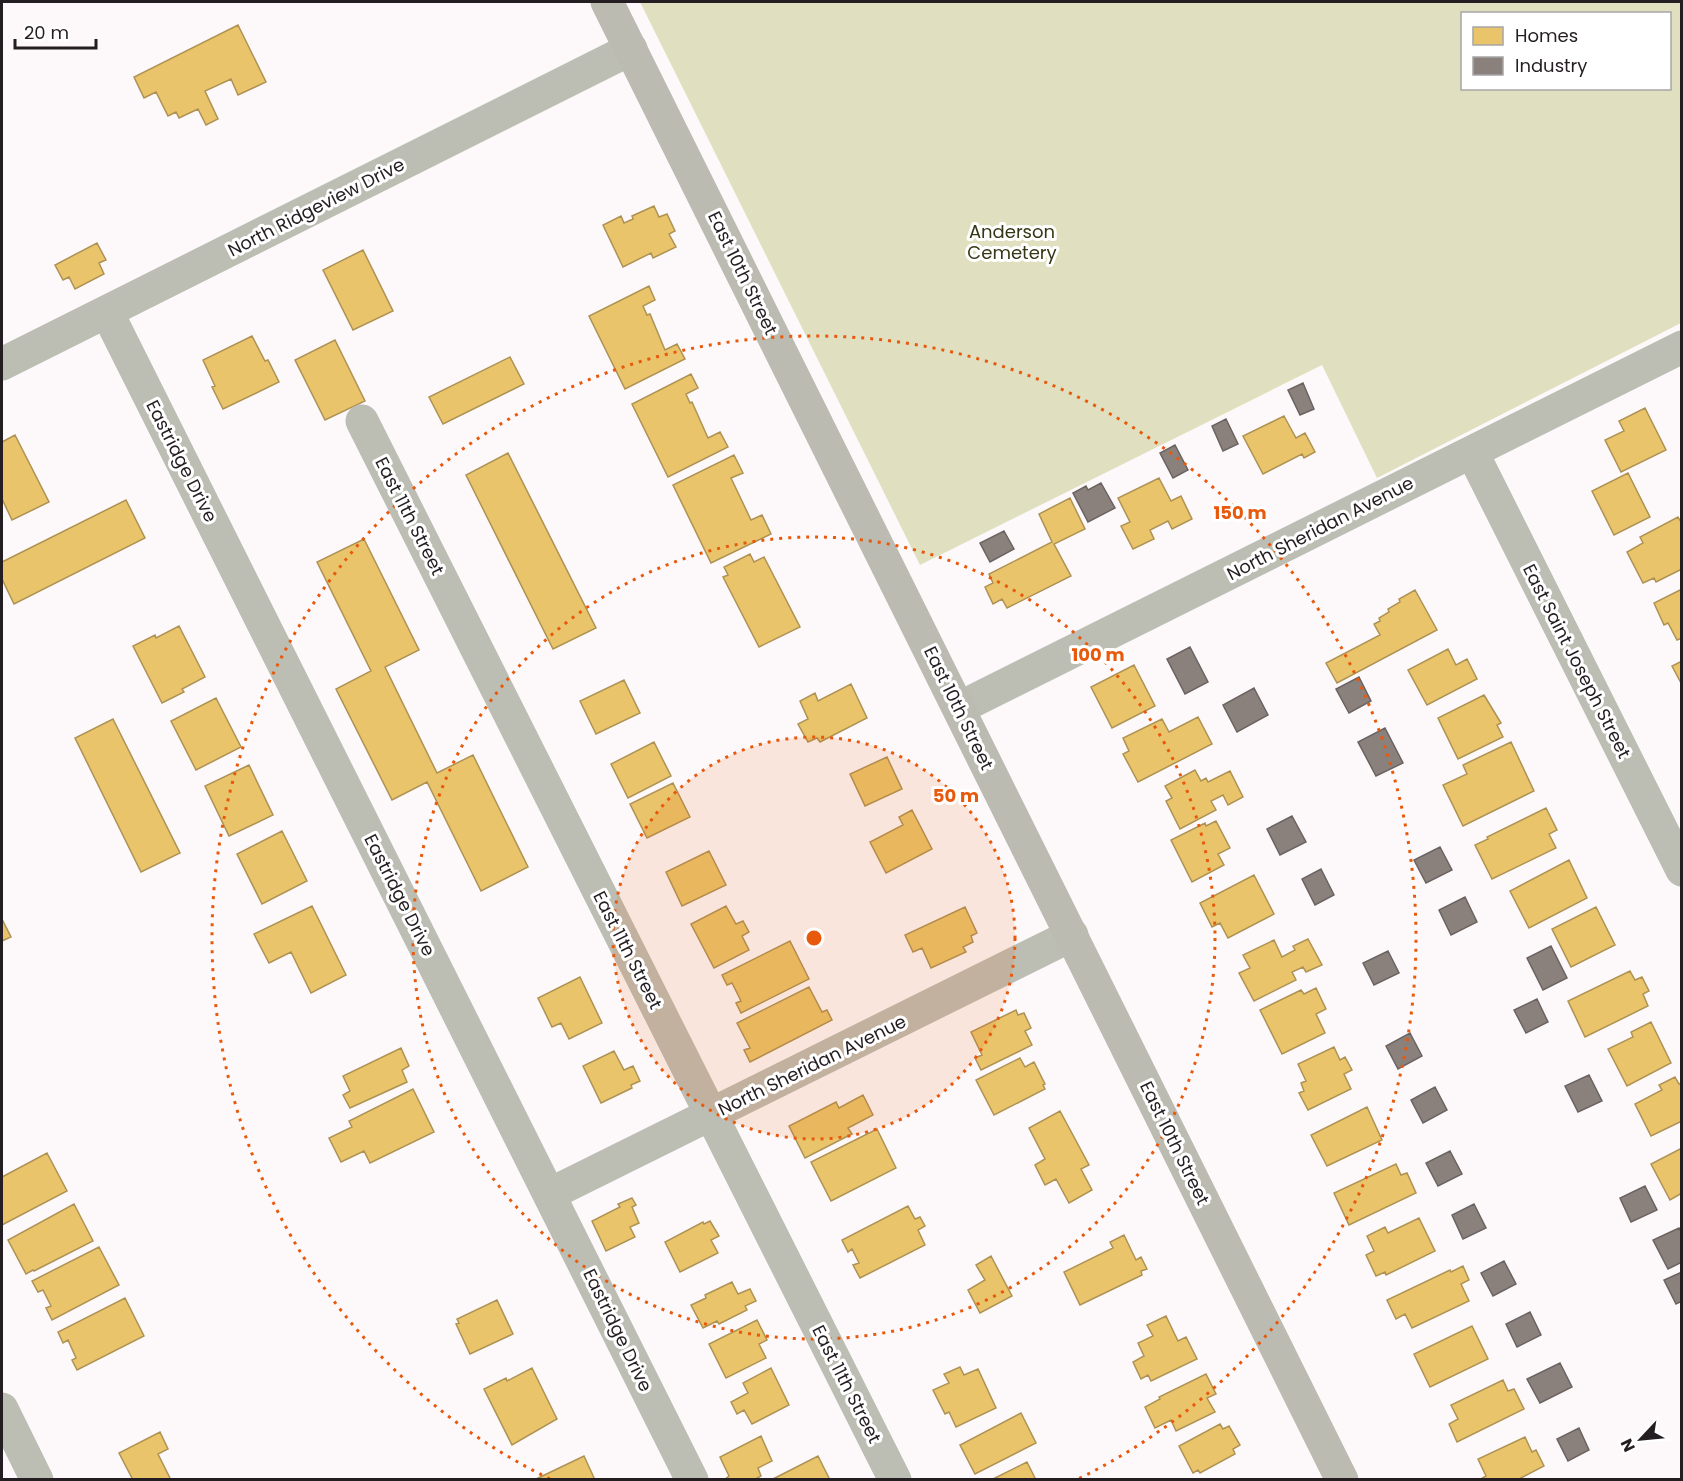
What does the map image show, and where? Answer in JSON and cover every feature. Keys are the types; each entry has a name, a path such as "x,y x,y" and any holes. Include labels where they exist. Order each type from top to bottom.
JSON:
{"main road":[{"name":"East 10th Street","path":"607,2 1342,1479"}],"street":[{"name":"North Ridgeview Drive","path":"2,364 631,49"},
{"name":"Eastridge Drive","path":"107,312 692,1479"},
{"name":"North Sheridan Avenue","path":"959,708 1682,347"},
{"name":"East 11th Street","path":"362,421 895,1479"},
{"name":"East Saint Joseph Street","path":"1472,452 1682,870"},
{"name":"North Sheridan Avenue","path":"550,1194 1072,935"},
{"path":"2,1409 37,1479"}],"green space":[{"name":"Anderson Cemetery","path":"640,2 1681,2 1681,323 1377,478 1322,365 920,565"}],"building: Homes":[{"path":"238,25 266,82 238,95 231,79 205,91 218,119 206,125 198,109 179,118 176,112 168,116 156,92 144,98 134,77"},
{"path":"654,206 659,217 667,214 675,231 669,234 676,247 653,258 651,253 623,267 603,225 621,216 624,223 633,219 632,216"},
{"path":"97,243 106,260 99,263 104,274 75,289 69,277 63,280 55,265"},
{"path":"363,250 393,311 353,330 323,270"},
{"path":"649,286 655,300 643,306 647,315 650,314 665,350 677,344 685,359 625,389 589,316"},
{"path":"252,336 279,382 223,409 212,387 215,386 203,360"},
{"path":"335,340 365,401 325,420 295,360"},
{"path":"510,357 524,384 443,424 429,397"},
{"path":"691,374 698,388 686,394 690,403 692,402 708,438 720,432 728,447 668,477 632,404"},
{"path":"1645,408 1666,450 1621,472 1605,440 1624,431 1619,421"},
{"path":"1284,416 1296,438 1305,433 1315,452 1304,458 1302,454 1263,474 1243,436"},
{"path":"15,435 49,502 12,520 2,499 2,442"},
{"path":"508,453 596,628 553,649 466,475"},
{"path":"734,455 743,473 731,478 751,520 762,515 771,534 711,563 673,485"},
{"path":"1628,473 1650,517 1614,535 1592,491"},
{"path":"1159,478 1171,501 1181,496 1192,519 1172,529 1168,521 1150,530 1154,539 1133,549 1121,526 1130,522 1118,498"},
{"path":"1070,498 1085,529 1054,544 1071,576 1007,608 1002,599 993,604 985,587 993,583 989,574 1052,542 1039,514"},
{"path":"126,500 145,538 14,604 2,579 2,562"},
{"path":"1678,517 1682,524 1682,569 1656,582 1654,578 1643,583 1627,552 1643,543 1640,537"},
{"path":"364,539 419,650 385,667 437,773 473,755 528,867 481,891 427,782 392,800 336,689 371,671 317,562"},
{"path":"750,554 754,562 764,557 800,627 759,647 723,577 728,575 724,567"},
{"path":"1682,589 1682,638 1677,640 1668,623 1664,625 1654,603"},
{"path":"1415,590 1437,630 1337,683 1326,663 1380,635 1374,624 1389,612 1388,609 1400,602 1399,599"},
{"path":"179,626 205,677 182,689 184,692 162,703 133,646 155,635 156,638"},
{"path":"1448,649 1456,665 1467,659 1477,679 1427,705 1408,670"},
{"path":"1682,661 1682,683 1681,683 1672,666"},
{"path":"1134,665 1155,706 1112,728 1091,687"},
{"path":"624,680 640,713 596,734 580,701"},
{"path":"851,684 867,718 820,742 817,738 808,742 798,724 808,719 800,701 815,693 818,701"},
{"path":"1484,695 1501,723 1497,725 1503,737 1458,759 1438,718"},
{"path":"216,698 241,747 196,770 171,721"},
{"path":"1198,717 1212,744 1138,782 1123,754 1129,751 1123,738 1162,719 1169,732"},
{"path":"113,719 180,853 141,872 75,738"},
{"path":"654,742 671,776 628,798 611,764"},
{"path":"1511,742 1534,791 1463,826 1443,785 1467,774 1463,765"},
{"path":"887,757 902,789 865,806 850,774"},
{"path":"249,765 273,815 229,836 205,786"},
{"path":"1195,770 1201,781 1206,778 1208,782 1230,771 1243,797 1228,805 1223,795 1211,801 1216,810 1180,829 1166,801 1172,798 1165,786"},
{"path":"673,783 690,817 647,838 630,804"},
{"path":"1546,808 1557,830 1549,834 1556,848 1492,879 1475,845"},
{"path":"912,810 932,849 886,873 870,842 903,825 899,817"},
{"path":"1216,821 1230,848 1218,854 1224,865 1192,882 1171,840 1205,823 1206,826"},
{"path":"282,831 307,881 262,904 237,854"},
{"path":"709,851 726,885 682,906 666,872"},
{"path":"1569,860 1587,898 1529,928 1510,891"},
{"path":"1254,875 1274,914 1228,938 1220,923 1212,927 1200,903"},
{"path":"312,906 346,975 311,993 291,952 269,963 254,934"},
{"path":"726,906 736,924 743,921 749,932 742,936 749,950 714,968 691,924"},
{"path":"965,907 977,933 971,936 973,942 963,947 966,952 931,968 922,948 913,952 905,935"},
{"path":"1596,907 1615,945 1571,967 1552,929"},
{"path":"2,919 11,937 2,941"},
{"path":"1308,939 1322,965 1306,972 1303,967 1292,972 1296,980 1254,1001 1239,973 1250,968 1243,955 1274,940 1282,957 1295,950 1293,946"},
{"path":"790,941 809,979 741,1013 736,1003 741,1001 732,983 727,985 722,975"},
{"path":"1630,971 1635,980 1642,977 1649,991 1643,994 1648,1006 1585,1037 1568,1001"},
{"path":"580,977 602,1023 569,1039 561,1023 552,1027 538,998"},
{"path":"809,987 822,1012 827,1010 832,1020 750,1062 744,1050 750,1048 737,1023"},
{"path":"1316,988 1326,1009 1316,1014 1325,1033 1282,1054 1260,1010 1301,990 1304,994"},
{"path":"1016,1010 1018,1015 1024,1013 1031,1028 1025,1031 1032,1045 981,1070 975,1058 982,1055 971,1032"},
{"path":"1651,1022 1671,1063 1627,1086 1608,1049 1633,1037 1631,1032"},
{"path":"1334,1047 1340,1060 1345,1057 1352,1070 1344,1074 1351,1089 1308,1110 1299,1093 1304,1091 1301,1083 1306,1081 1298,1064"},
{"path":"401,1048 409,1066 402,1070 407,1082 350,1108 343,1095 350,1091 343,1076"},
{"path":"614,1051 624,1070 633,1066 640,1081 631,1085 632,1088 601,1103 583,1066"},
{"path":"1020,1058 1025,1067 1034,1062 1045,1084 1043,1085 1045,1089 994,1115 976,1080"},
{"path":"1675,1077 1679,1084 1682,1083 1682,1121 1651,1136 1635,1104 1662,1090 1659,1085"},
{"path":"413,1089 434,1132 370,1163 364,1151 341,1162 329,1138 352,1127 349,1121"},
{"path":"863,1095 873,1115 848,1128 852,1134 805,1158 789,1126 836,1102 839,1108"},
{"path":"1367,1107 1382,1140 1327,1166 1311,1135"},
{"path":"1060,1111 1089,1165 1081,1169 1092,1190 1069,1203 1056,1179 1045,1185 1035,1165 1045,1159 1029,1128"},
{"path":"877,1129 896,1168 831,1201 811,1162"},
{"path":"1682,1148 1682,1193 1670,1200 1651,1164"},
{"path":"47,1153 67,1191 2,1225 2,1177"},
{"path":"1396,1164 1401,1175 1407,1173 1416,1193 1349,1225 1334,1193"},
{"path":"632,1198 636,1205 632,1207 639,1223 630,1227 635,1237 606,1251 592,1221 620,1207 618,1204"},
{"path":"74,1204 93,1241 26,1274 8,1240"},
{"path":"908,1206 915,1219 920,1217 925,1226 918,1230 925,1245 860,1278 853,1265 859,1263 852,1249 848,1252 842,1240"},
{"path":"1419,1218 1435,1251 1386,1275 1385,1272 1376,1276 1366,1255 1374,1251 1367,1236 1385,1227 1388,1233"},
{"path":"710,1221 719,1236 711,1240 718,1253 680,1272 665,1242 703,1222 704,1224"},
{"path":"1124,1235 1136,1260 1141,1257 1147,1269 1141,1271 1142,1275 1080,1305 1064,1272 1113,1248 1110,1242"},
{"path":"99,1247 119,1285 52,1320 46,1308 51,1306 43,1290 38,1292 32,1281"},
{"path":"991,1256 1012,1296 980,1313 968,1290 985,1280 976,1265"},
{"path":"1463,1266 1469,1280 1461,1284 1469,1301 1412,1328 1405,1314 1396,1319 1387,1300"},
{"path":"732,1282 738,1294 750,1289 756,1301 745,1306 747,1310 719,1324 717,1321 703,1328 691,1305 706,1298 705,1295"},
{"path":"125,1298 144,1336 77,1370 72,1360 76,1358 68,1340 63,1343 58,1332"},
{"path":"497,1300 513,1334 470,1354 456,1324 459,1323 457,1319"},
{"path":"1166,1316 1178,1341 1186,1337 1197,1359 1151,1381 1148,1375 1141,1379 1133,1362 1144,1356 1138,1343 1153,1336 1147,1325"},
{"path":"757,1320 767,1340 759,1344 766,1358 726,1378 709,1344"},
{"path":"1472,1326 1488,1359 1430,1387 1414,1354"},
{"path":"960,1367 964,1375 978,1369 996,1408 956,1427 949,1412 945,1414 933,1390 949,1383 944,1374"},
{"path":"532,1368 557,1419 512,1445 484,1389 506,1378 507,1381"},
{"path":"771,1368 789,1405 752,1424 744,1410 737,1414 731,1402 748,1393 743,1383"},
{"path":"1206,1374 1216,1394 1207,1398 1215,1412 1176,1431 1171,1420 1155,1428 1145,1407 1160,1399 1159,1397"},
{"path":"1503,1380 1508,1391 1514,1389 1524,1409 1457,1442 1449,1424 1458,1419 1451,1405"},
{"path":"1021,1413 1036,1443 975,1474 960,1445"},
{"path":"1220,1424 1223,1429 1229,1426 1240,1445 1233,1449 1235,1454 1200,1473 1198,1470 1193,1473 1179,1446"},
{"path":"160,1432 168,1449 158,1454 171,1480 133,1480 119,1453"},
{"path":"761,1436 772,1461 758,1468 761,1476 754,1480 724,1480 729,1476 720,1457"},
{"path":"1525,1437 1532,1452 1536,1450 1544,1466 1517,1480 1479,1480 1486,1476 1478,1459"},
{"path":"584,1456 595,1480 534,1480"},
{"path":"818,1456 830,1480 771,1480"},
{"path":"1027,1462 1036,1480 991,1480"}],"building: Industry":[{"path":"1303,383 1314,409 1300,415 1288,390"},
{"path":"1226,419 1238,444 1223,451 1212,426"},
{"path":"1175,445 1188,470 1173,478 1160,453"},
{"path":"1101,483 1115,508 1088,522 1073,493 1086,486 1088,490"},
{"path":"1004,531 1014,549 990,562 980,543"},
{"path":"1190,647 1208,682 1185,694 1167,659"},
{"path":"1359,677 1371,701 1349,713 1336,689"},
{"path":"1254,688 1268,715 1237,732 1223,705"},
{"path":"1385,728 1403,763 1376,776 1358,742"},
{"path":"1292,816 1306,842 1280,855 1267,829"},
{"path":"1440,847 1452,870 1426,883 1414,860"},
{"path":"1321,869 1334,895 1315,905 1302,879"},
{"path":"1465,897 1477,922 1451,935 1439,910"},
{"path":"1551,946 1567,978 1543,990 1527,958"},
{"path":"1388,951 1399,973 1374,985 1363,963"},
{"path":"1537,999 1548,1022 1526,1033 1514,1010"},
{"path":"1410,1033 1422,1056 1398,1069 1386,1046"},
{"path":"1589,1075 1602,1101 1578,1112 1565,1086"},
{"path":"1435,1087 1447,1110 1423,1123 1411,1100"},
{"path":"1450,1151 1462,1174 1438,1186 1426,1163"},
{"path":"1645,1186 1657,1210 1631,1222 1620,1198"},
{"path":"1474,1204 1486,1228 1463,1239 1452,1215"},
{"path":"1679,1228 1682,1233 1682,1262 1668,1269 1653,1240"},
{"path":"1504,1261 1516,1284 1493,1296 1481,1273"},
{"path":"1682,1272 1682,1301 1676,1304 1664,1280"},
{"path":"1530,1312 1541,1335 1517,1347 1506,1324"},
{"path":"1560,1363 1572,1387 1540,1403 1527,1379"},
{"path":"1579,1428 1589,1450 1568,1461 1557,1439"}]}
